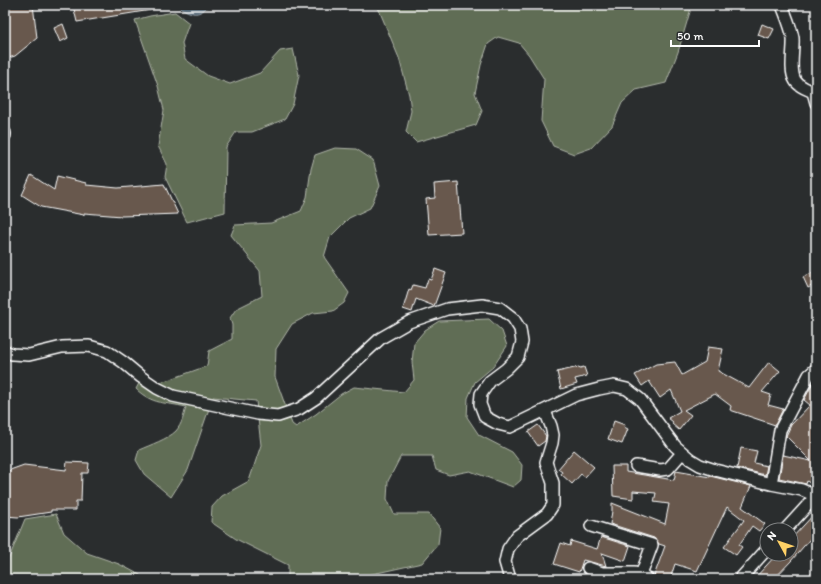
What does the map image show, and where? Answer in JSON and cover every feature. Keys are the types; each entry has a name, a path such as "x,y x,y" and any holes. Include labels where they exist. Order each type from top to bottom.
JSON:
{"street":[{"path":"782,5 790,25 793,40 794,80 801,86 813,92 816,103"},
{"path":"5,352 29,355 62,348 89,346 107,351 141,377 173,396 258,414 278,416 299,410 316,398 380,338 409,322 447,309 482,305 500,308 513,318 520,329 522,342 518,356 490,381 481,394 480,404 485,417 498,424 510,427 576,395 599,388 614,386 627,389 640,399 682,453 700,465 771,484 802,490 816,496 792,522"},
{"path":"771,484 780,430 809,376 816,369"},
{"path":"510,579 505,562 508,549 517,536 547,514 553,505 553,483 546,462 553,435 545,411"},
{"path":"636,466 660,470 668,469 682,453"},
{"path":"588,568 602,573 635,572 645,577 652,545 591,526"},
{"path":"740,579 759,558"}],"green space":[{"path":"377,5 692,5 678,52 666,83 636,90 622,103 612,126 591,148 574,154 553,146 541,121 544,79 529,55 519,43 498,37 488,44 481,65 475,93 482,111 476,125 416,142 406,132 411,111 409,95 399,58"},
{"path":"175,12 189,23 182,43 185,59 208,76 230,84 260,73 280,51 293,49 299,75 293,104 285,119 252,132 236,132 226,147 225,212 187,222 165,177 167,164 158,146 164,110 158,86 135,20"},
{"path":"335,148 356,149 373,160 380,186 370,208 349,218 330,237 324,257 349,293 344,303 333,311 313,313 292,324 276,349 275,377 292,424 296,427 316,414 341,394 354,387 404,392 414,380 412,362 414,343 425,330 439,321 489,319 502,331 507,346 493,367 475,382 468,398 467,417 479,435 512,452 522,465 521,480 513,487 470,471 449,475 436,470 432,456 401,456 388,481 387,499 394,514 429,514 440,528 438,544 422,563 355,579 288,579 288,565 236,539 211,522 212,507 222,496 249,481 261,445 256,401 213,397 188,470 171,497 144,474 136,460 139,450 164,439 176,431 184,416 186,407 148,398 136,389 144,374 160,382 207,366 209,351 232,339 232,325 230,318 236,309 262,296 260,271 231,235 235,225 271,223 301,211 307,197 311,169 315,155"},
{"path":"56,514 64,533 87,553 119,564 140,575 144,579 5,579 5,568 25,519"}],"water":[{"path":"180,5 209,5 199,13 192,13 181,8"}],"building":[{"path":"5,5 33,5 37,38 15,56 5,59"},
{"path":"73,5 151,5 151,10 77,22"},
{"path":"63,24 68,38 60,42 54,28"},
{"path":"762,24 774,29 769,39 758,35"},
{"path":"31,175 54,190 57,176 86,183 86,185 118,188 164,184 178,214 122,216 84,213 84,215 41,207 22,195"},
{"path":"458,182 462,233 429,235 426,199 435,198 434,184"},
{"path":"435,269 446,273 434,306 416,299 412,312 403,309 409,289 411,290 413,285 425,288 428,279 431,280"},
{"path":"816,271 816,284 808,288 803,277"},
{"path":"708,347 723,349 718,371 749,388 769,362 780,371 762,392 771,395 768,405 783,409 775,425 730,410 731,406 715,394 684,410 691,415 679,430 668,418 680,411 671,390 660,398 649,381 642,386 635,375 656,364 675,362 682,375 705,362"},
{"path":"584,367 587,376 575,379 577,384 561,389 557,372"},
{"path":"816,380 816,488 807,481 806,484 779,478 783,455 811,461 786,436 791,425 810,405 804,400"},
{"path":"614,421 625,425 624,427 628,429 622,444 608,439"},
{"path":"538,425 546,436 545,441 538,446 528,432"},
{"path":"741,448 757,451 754,463 767,466 765,475 737,468"},
{"path":"574,450 594,467 585,477 581,474 572,484 561,474 562,472 558,469"},
{"path":"67,462 89,463 88,473 82,473 81,501 76,501 76,510 51,510 51,512 18,517 5,516 5,476 10,470 24,465 66,470"},
{"path":"612,466 626,466 626,472 674,480 676,471 710,476 751,486 742,507 762,522 759,522 759,531 752,526 739,545 742,547 736,555 724,547 744,520 727,507 697,571 675,564 670,579 655,579 654,576 665,546 659,544 654,538 610,524 612,503 665,524 669,504 654,502 656,493 633,491 633,499 613,496"},
{"path":"816,512 816,532 799,552 799,530"},
{"path":"601,537 630,546 625,561 602,553 606,566 583,560 579,572 554,564 561,543 570,546 571,541 597,549"},
{"path":"770,562 790,562 774,579 754,579"}]}
